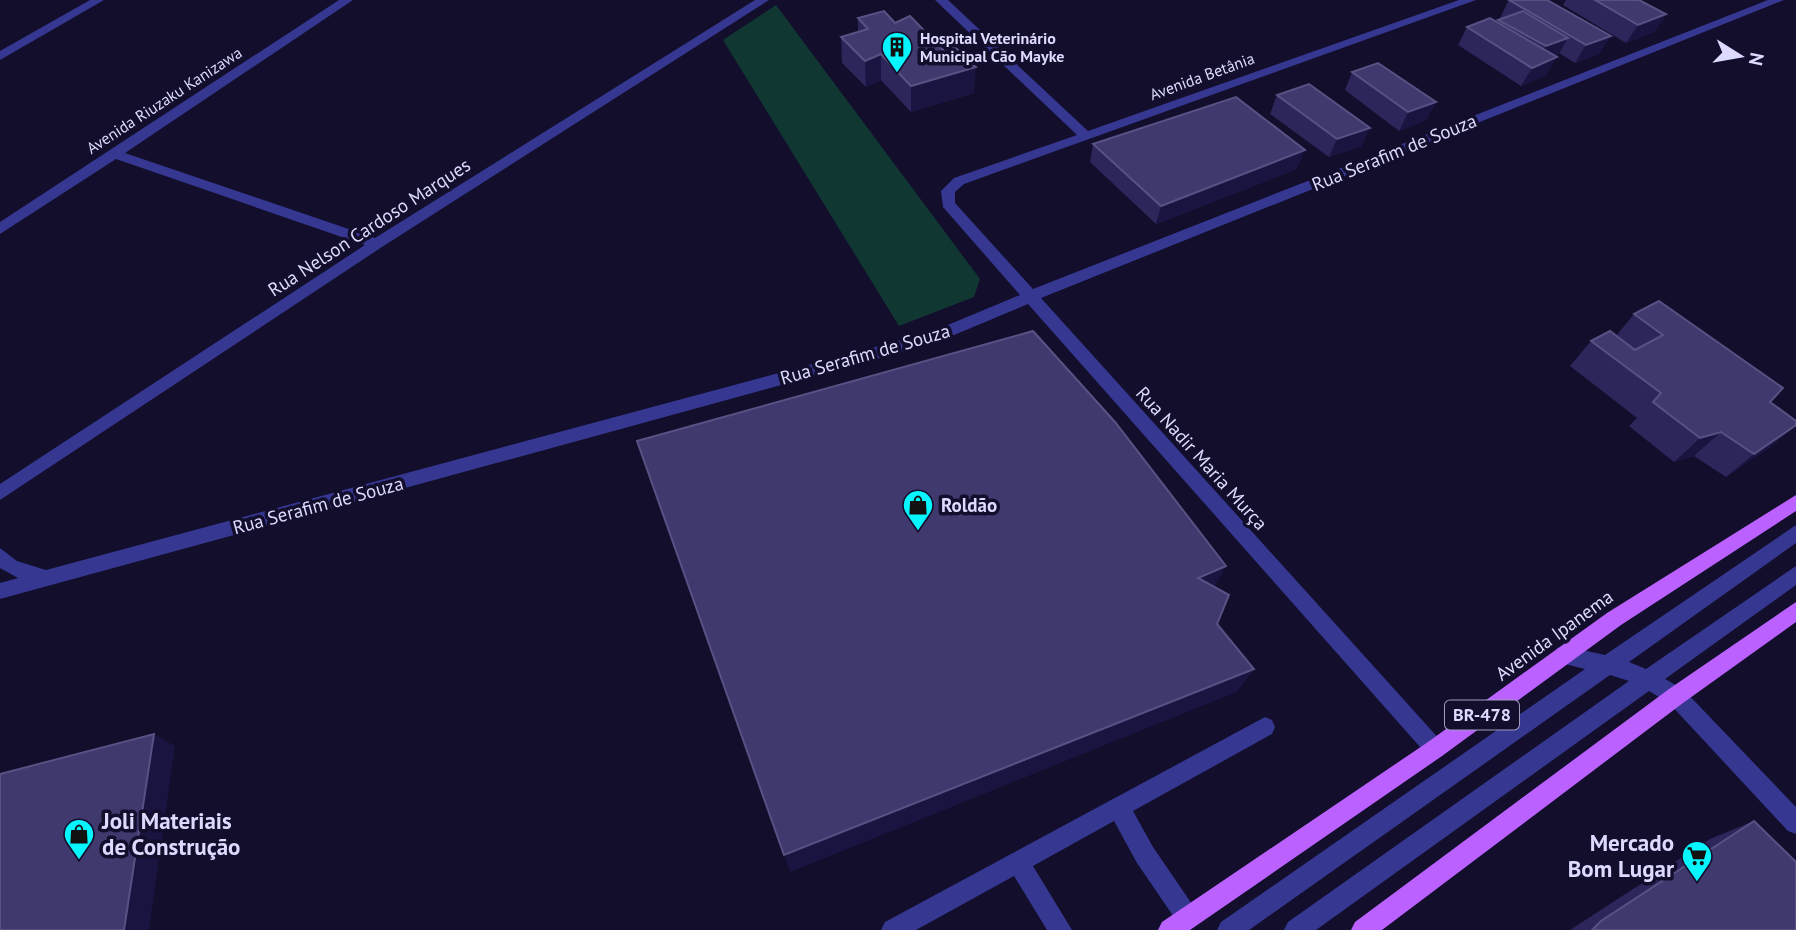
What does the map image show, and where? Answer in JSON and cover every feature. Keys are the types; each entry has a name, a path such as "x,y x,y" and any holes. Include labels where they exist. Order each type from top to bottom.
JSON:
{"main road":[{"name":"Avenida Ipanema","path":"1179,924 1435,749 1614,619 1796,502"},
{"path":"1363,930 1676,696 1796,611"}],"street":[{"path":"52,26 74,8 72,0"},
{"path":"0,56 98,0"},
{"name":"Avenida Riuzaku Kanizawa","path":"0,229 347,0"},
{"name":"Rua Nelson Cardoso Marques","path":"3,494 377,244 763,0"},
{"path":"941,0 1086,136"},
{"name":"Avenida Betânia","path":"948,191 958,181 1470,0"},
{"name":"Rua Serafim de Souza","path":"0,590 935,337 1029,297 1778,0"},
{"path":"116,154 377,244"},
{"name":"Rua Nadir Maria Murça","path":"948,191 948,204 1029,297 1435,749"},
{"path":"1229,930 1796,533"},
{"path":"0,556 11,567 47,579"},
{"path":"1296,930 1796,574"},
{"path":"1564,655 1649,680 1676,696 1796,823"},
{"path":"893,930 1265,727"},
{"path":"1118,807 1179,924"},
{"path":"1018,862 1060,930"}],"green space":[{"path":"776,5 980,279 974,297 899,326 723,40"}],"building":[{"path":"1509,0 1547,0 1611,36 1586,45"},
{"path":"1595,0 1639,0 1666,14 1638,25"},
{"path":"884,11 895,23 910,16 943,50 955,47 976,67 911,86 881,54 865,61 841,37 868,29 858,18"},
{"path":"1523,11 1568,38 1546,46 1498,20"},
{"path":"1490,18 1557,57 1532,68 1467,27"},
{"path":"1378,63 1436,102 1408,112 1352,72"},
{"path":"1309,84 1370,128 1337,139 1277,95"},
{"path":"1236,97 1305,150 1161,206 1093,144"},
{"path":"1659,301 1783,388 1770,402 1796,421 1796,425 1754,454 1721,432 1700,438 1653,402 1661,393 1591,341 1610,331 1635,350 1663,335 1634,314"},
{"name":"Roldão","path":"1033,331 1115,422 1226,566 1198,578 1229,595 1217,624 1254,669 784,855 637,441"},
{"name":"Joli Materiais de Construção","path":"154,734 124,930 0,930 0,774"},
{"name":"Mercado Bom Lugar","path":"1754,821 1796,862 1796,930 1592,930 1601,921"}],"place":[{"name":"Hospital Veterinário Municipal Cão Mayke","path":"897,74"},
{"name":"Roldão","path":"918,532"},
{"name":"Joli Materiais de Construção","path":"79,861"},
{"name":"Mercado Bom Lugar","path":"1697,883"}]}
